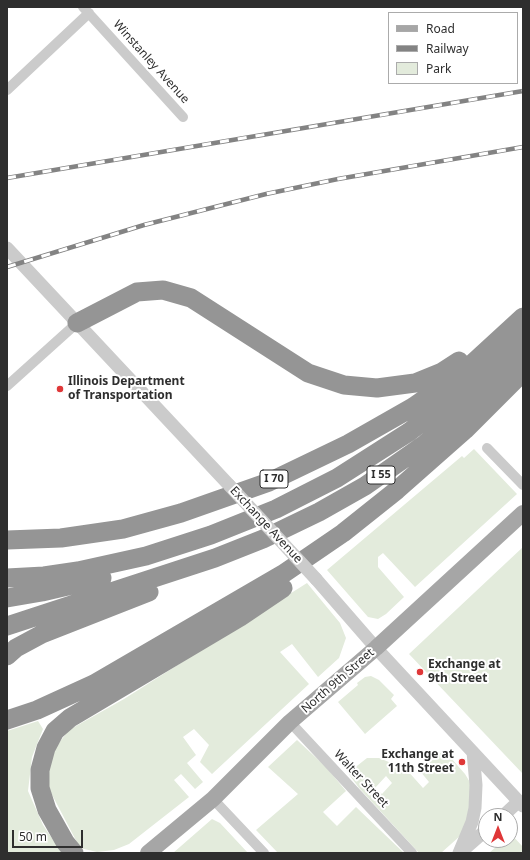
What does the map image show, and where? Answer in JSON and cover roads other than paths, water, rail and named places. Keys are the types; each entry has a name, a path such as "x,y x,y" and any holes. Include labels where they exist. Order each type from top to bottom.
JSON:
{"highway":[{"path":"77,323 138,292 163,290 191,298 308,373 344,385 377,388 415,383 442,372 492,338 514,334"},
{"name":"I 70","path":"7,540 61,538 123,529 181,513 269,482 348,444 413,407 514,334 523,317"},
{"name":"I 55","path":"7,578 44,576 78,571 146,556 211,535 276,509 336,478 409,432 464,390 514,334"},
{"name":"I 55","path":"7,626 215,558 263,539 319,512 365,486 425,444 478,401 523,356"},
{"path":"7,720 37,710 94,684 283,574 343,533 427,465 478,418 523,372"},
{"path":"74,853 47,810 40,788 40,770 46,748 56,731 70,718 240,617 334,553 408,493 427,465"},
{"path":"7,598 74,586 189,552 237,534 276,509"},
{"path":"7,656 16,648 42,634 180,580 199,570 215,558"}],"main road":[{"name":"North 9th Street","path":"145,852 213,799 290,722 376,648 523,513"}],"street":[{"path":"7,90 86,10"},
{"name":"Winstanley Avenue","path":"86,10 183,117"},
{"name":"Exchange Avenue","path":"7,248 316,579 376,648 522,802"},
{"path":"7,386 77,323"},
{"path":"487,448 523,485"},
{"name":"Walter Street","path":"290,722 412,853"},
{"path":"459,853 472,822 475,808 476,786 473,752"},
{"path":"213,799 264,853"},
{"path":"513,808 522,802"},
{"path":"459,853 478,837"}],"railway":[{"path":"7,178 523,91"},
{"path":"7,267 144,225 266,194 338,179 523,147"}],"place":[{"name":"Illinois Department of Transportation","path":"60,389"},
{"name":"Exchange at 9th Street","path":"420,672"},
{"name":"Exchange at 11th Street","path":"462,762"}]}
